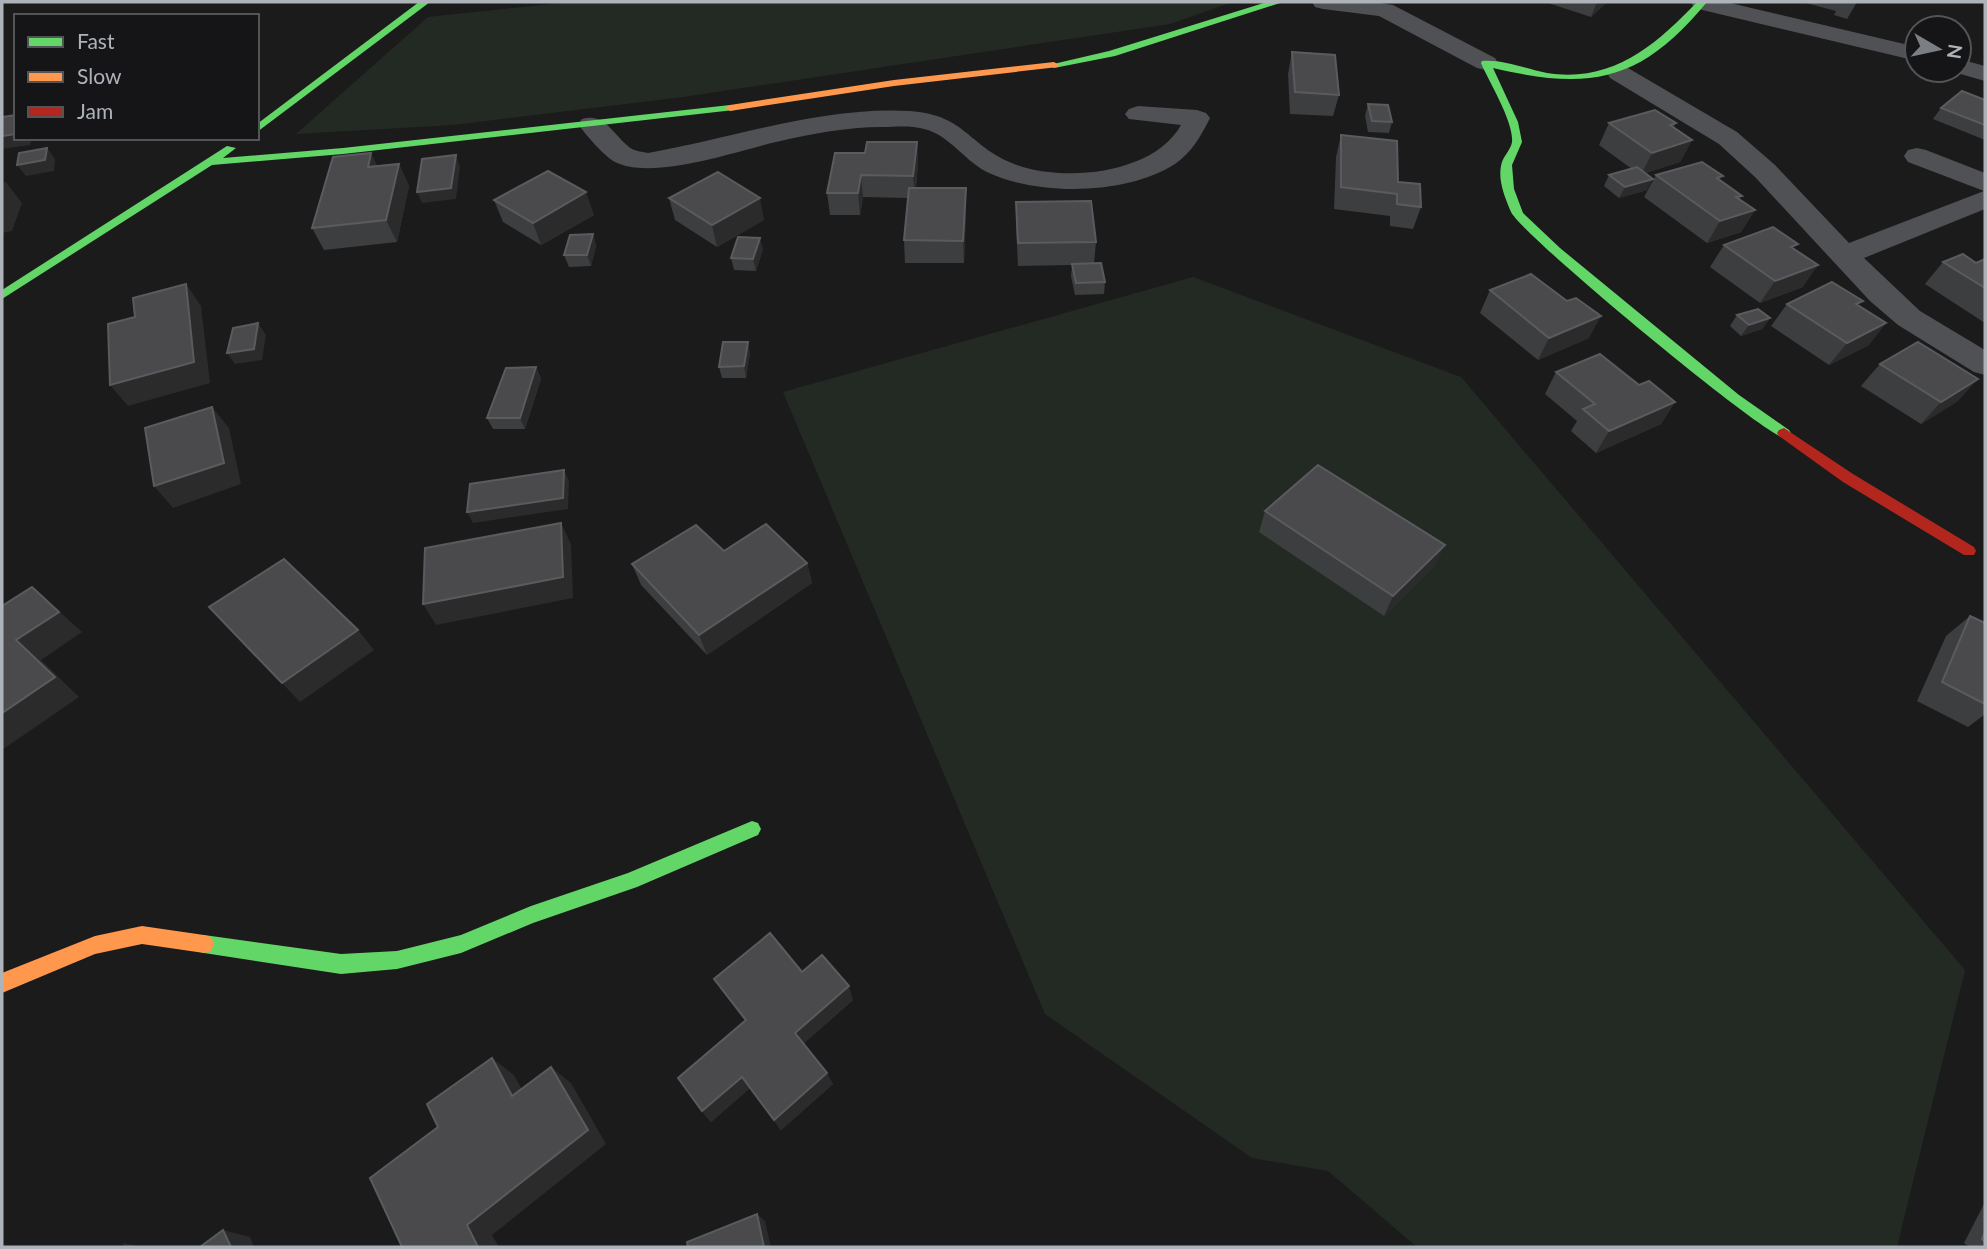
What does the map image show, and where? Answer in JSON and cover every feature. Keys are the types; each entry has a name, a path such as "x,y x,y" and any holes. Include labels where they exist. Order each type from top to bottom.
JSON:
{"street":[{"path":"259,128 425,2"},
{"path":"211,162 343,151 757,105 894,83 1073,63 1143,46 1247,8 1278,2"},
{"path":"1323,2 1385,10 1486,63 1533,77 1593,79 1619,73 1657,49 1682,27 1702,2 1903,51"},
{"path":"1486,63 1513,122 1517,142 1506,165 1508,190 1518,214 1556,251 1734,398 1848,478 1969,551"},
{"path":"1619,73 1728,138 1765,171 1881,295 1909,318 1985,364"},
{"path":"591,124 624,156 648,161 828,125 877,119 911,119 940,124 959,135 998,167 1023,176 1060,181 1098,179 1135,171 1161,160 1184,143 1197,118 1138,114"},
{"path":"2,295 241,140"},
{"path":"1917,156 1985,183"},
{"path":"1845,256 1985,199"},
{"path":"2,982 95,945 142,935 341,964 397,960 461,944 531,915 630,881 752,829"}],"shaded area":[{"path":"570,2 1233,2 1170,24 683,97 453,125 296,134 428,17"},
{"path":"1193,277 1461,377 1965,970 1897,1247 1417,1247 1328,1171 1252,1158 1045,1014 783,392"}],"building":[{"path":"1292,52 1335,55 1339,95 1295,92"},
{"path":"1962,91 1985,100 1985,125 1941,108"},
{"path":"1368,104 1388,105 1392,122 1372,121"},
{"path":"1655,110 1676,123 1670,125 1692,140 1652,153 1609,123"},
{"path":"14,115 14,134 2,136 2,117"},
{"path":"1341,135 1397,141 1398,182 1420,184 1421,207 1397,204 1397,194 1341,187"},
{"path":"867,142 917,142 913,176 861,175 858,193 827,193 835,153 865,153"},
{"path":"47,148 45,160 17,165 19,153"},
{"path":"371,153 368,167 399,164 386,220 312,228 333,157"},
{"path":"456,155 451,188 417,192 422,159"},
{"path":"1702,162 1723,176 1717,178 1742,196 1736,197 1755,210 1720,221 1656,175"},
{"path":"1637,167 1653,179 1625,187 1609,175"},
{"path":"548,171 586,192 533,223 494,200"},
{"path":"718,172 760,198 712,225 669,198"},
{"path":"909,188 966,188 963,241 904,240"},
{"path":"1091,201 1096,242 1018,243 1016,202"},
{"path":"1773,227 1798,244 1791,247 1818,265 1775,281 1724,245"},
{"path":"593,234 587,255 564,255 570,235"},
{"path":"738,237 760,238 753,259 731,258"},
{"path":"1963,254 1976,263 1985,259 1985,288 1943,262"},
{"path":"1101,263 1105,282 1076,283 1072,264"},
{"path":"1531,274 1567,301 1576,298 1601,316 1549,338 1490,290"},
{"path":"1832,282 1863,301 1856,304 1886,323 1847,343 1787,304"},
{"path":"186,284 194,362 110,385 108,324 135,317 133,298"},
{"path":"1758,309 1770,318 1749,325 1737,315"},
{"path":"258,323 254,349 227,353 233,328"},
{"path":"723,342 748,342 744,366 719,367"},
{"path":"1918,342 1978,379 1941,402 1880,364"},
{"path":"1600,354 1639,385 1649,381 1675,402 1609,431 1583,409 1595,404 1556,372"},
{"path":"536,367 520,418 487,418 506,368"},
{"path":"212,407 224,463 154,486 145,428"},
{"path":"1318,465 1445,545 1393,596 1265,511"},
{"path":"564,470 563,498 467,512 470,484"},
{"path":"561,523 563,577 423,604 425,548"},
{"path":"766,524 807,563 699,635 632,564 696,525 724,551"},
{"path":"284,559 358,630 282,683 209,607"},
{"path":"32,587 59,612 16,640 55,677 2,713 2,606"},
{"path":"1970,616 1985,623 1985,704 1942,682"},
{"path":"770,933 802,972 822,955 849,986 795,1033 827,1073 774,1120 742,1077 702,1111 678,1078 746,1020 714,979"},
{"path":"492,1058 512,1096 551,1067 588,1130 467,1225 478,1247 402,1247 370,1178 438,1127 427,1104"},
{"path":"757,1214 764,1247 688,1247 687,1242"},
{"path":"223,1230 231,1247 200,1247"}],"traffic: fast":[{"path":"259,127 425,2"},
{"path":"1054,65 1112,53 1222,17 1278,2"},
{"path":"1702,2 1652,50 1629,65 1606,74 1581,78 1554,77 1486,63 1513,122 1517,142 1506,165 1508,189 1518,214 1556,251 1734,398 1784,433"},
{"path":"211,162 343,151 730,108"},
{"path":"2,295 231,148"},
{"path":"204,944 341,964 397,960 461,944 531,915 630,881 752,829"}],"traffic: slow":[{"path":"730,108 894,83 1054,65"},
{"path":"2,983 95,945 142,935 204,944"}],"traffic: jam":[{"path":"1784,433 1848,478 1969,551"}]}
